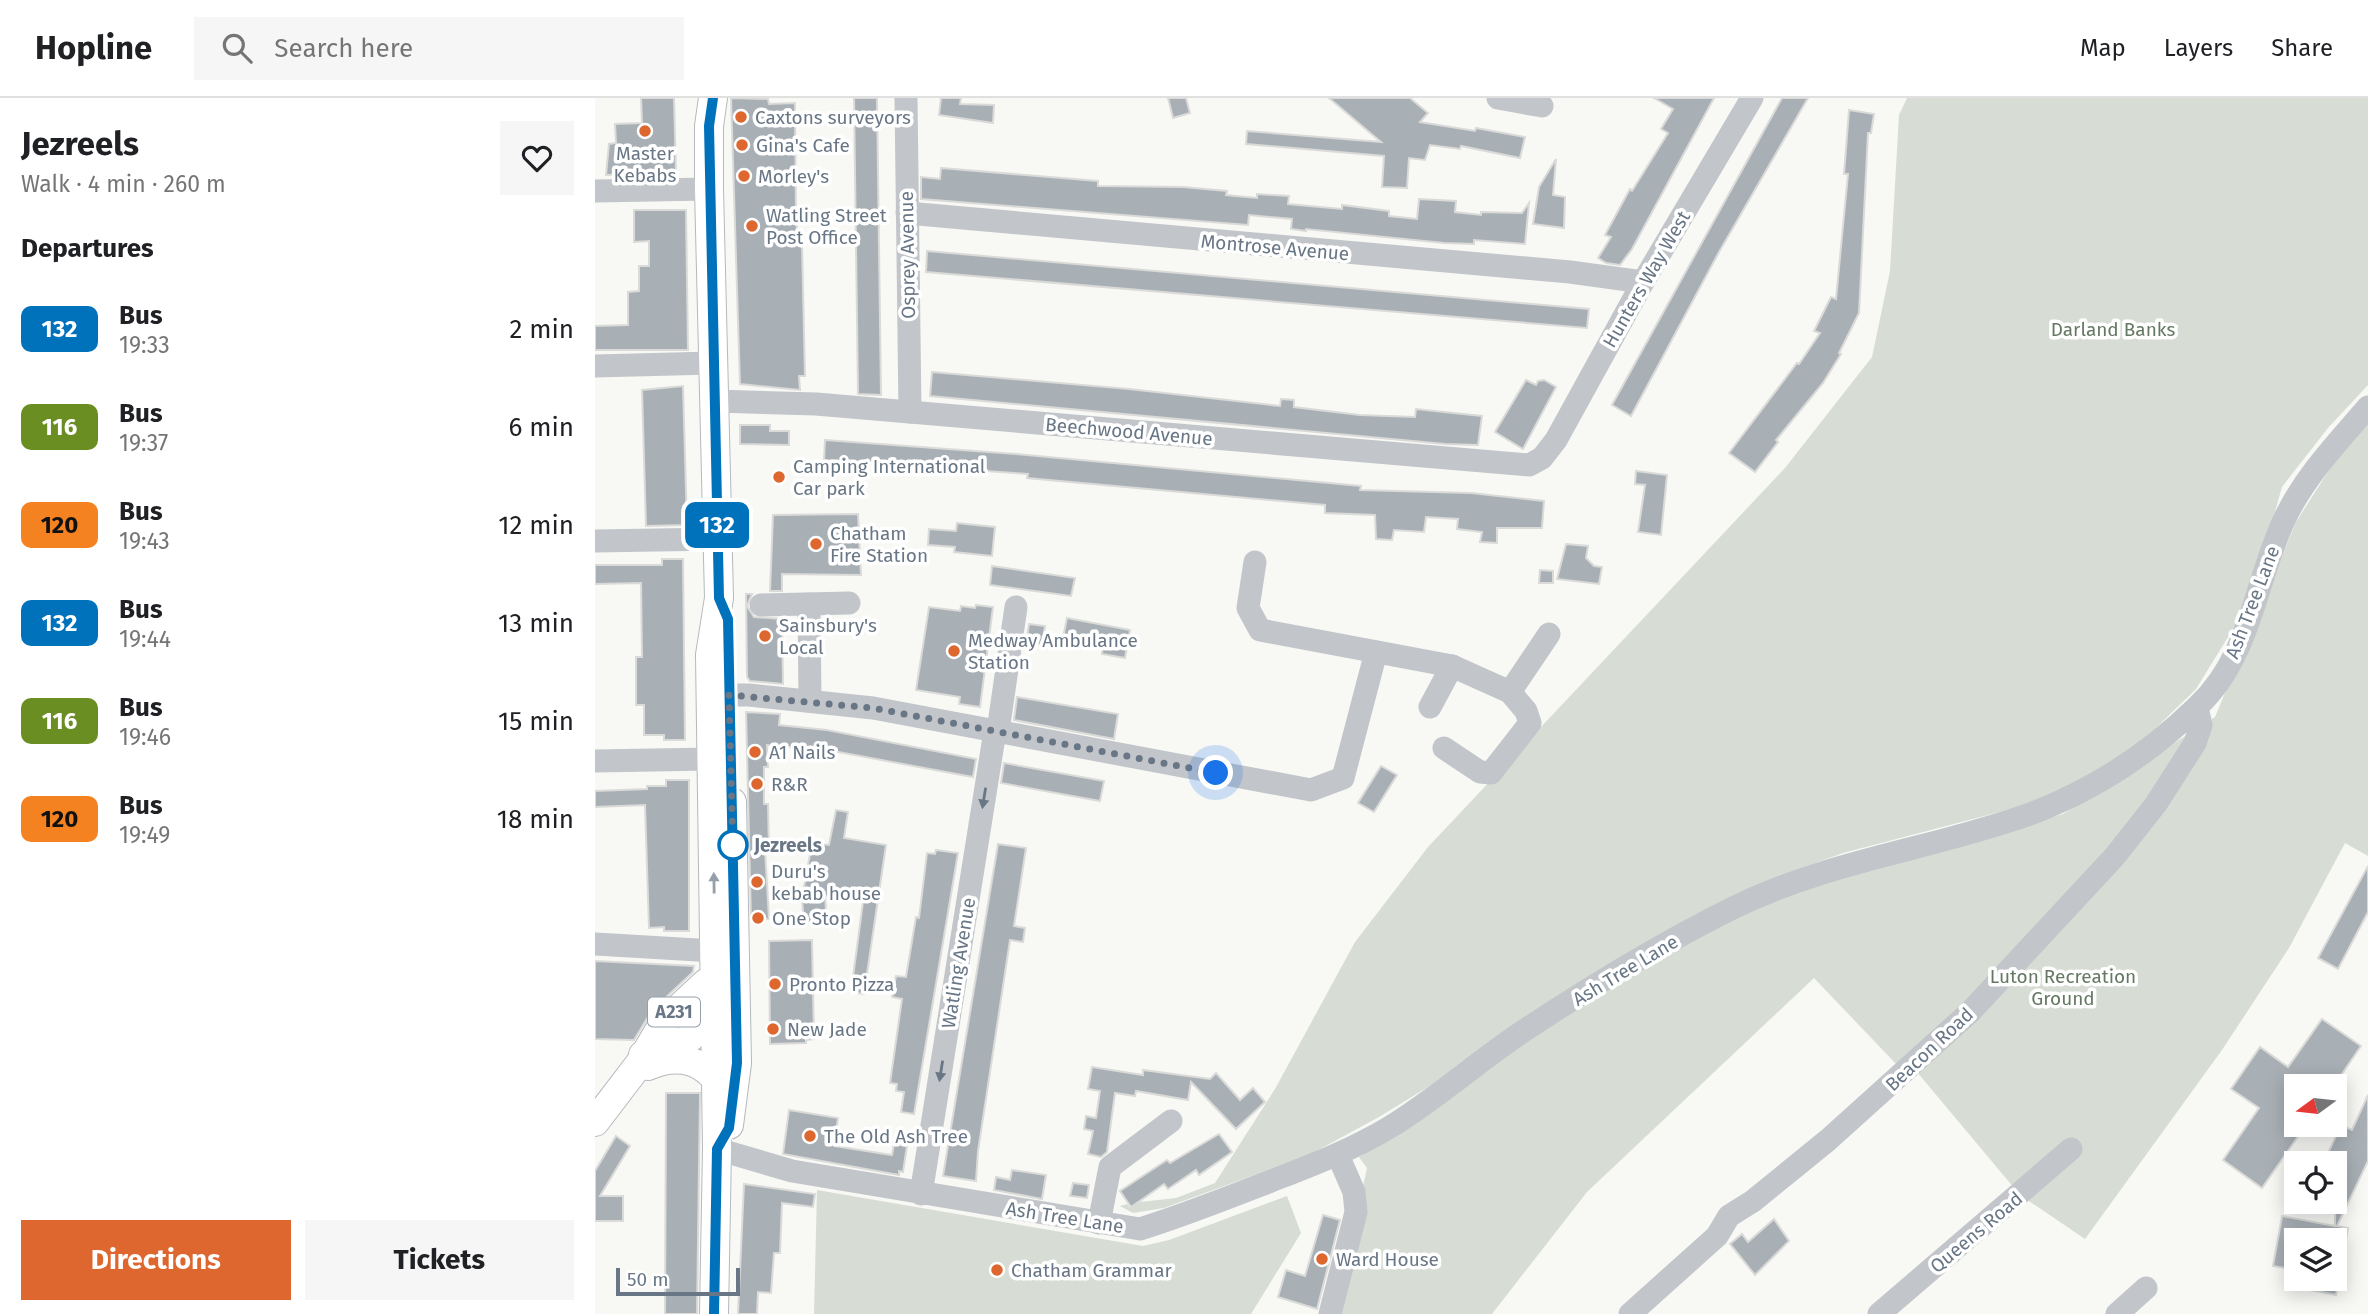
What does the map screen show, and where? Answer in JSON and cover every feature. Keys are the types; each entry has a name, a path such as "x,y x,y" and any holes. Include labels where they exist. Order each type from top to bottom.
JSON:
{"main road":[{"path":"703,98 709,126"},
{"path":"713,98 709,126 709,189 717,539 719,598 728,619 711,759 715,951 716,981 737,1063 729,1128 717,1149"},
{"path":"714,1314 717,1149 715,1078 726,1024 720,695"},
{"name":"A231","path":"595,1122 664,1022 706,983 716,981"},
{"name":"A231","path":"637,1064 691,1037 698,1028 726,1024"},
{"path":"637,1064 675,1058 698,1063 715,1078"}],"street":[{"name":"Osprey Avenue","path":"906,98 910,412"},
{"path":"1498,98 1542,106"},
{"name":"Hunters Way West","path":"1541,460 1556,440 1643,282 1752,98"},
{"path":"595,191 709,189"},
{"name":"Montrose Avenue","path":"907,213 1570,272 1634,278 1643,282"},
{"path":"595,366 713,363"},
{"name":"Beechwood Avenue","path":"715,401 815,404 1519,466 1541,460"},
{"name":"Ash Tree Lane","path":"717,1149 783,1169 1140,1229 1196,1212 1338,1155 1392,1126 1521,1033 1656,950 1738,905 1860,859 1975,831 2045,808 2123,768 2197,708 2225,672 2244,636 2277,536 2299,492 2368,407"},
{"path":"595,541 717,539"},
{"path":"1255,562 1248,608 1260,630 1452,666 1510,692 1526,711 1530,723 1490,773 1480,772 1444,748"},
{"path":"761,605 849,603"},
{"path":"809,604 810,701"},
{"name":"Watling Avenue","path":"921,1194 1016,607"},
{"path":"1510,692 1549,634"},
{"path":"720,695 873,708 1311,790 1343,778 1375,652"},
{"path":"1430,707 1452,666"},
{"name":"Beacon Road","path":"1630,1314 1717,1236 1729,1216 1753,1201 1828,1140 1970,1012 2115,856 2156,804 2197,739 2201,726 2197,708"},
{"path":"595,761 711,759"},
{"path":"595,944 715,951"},
{"path":"1098,1223 1105,1178 1110,1167 1171,1121"},
{"name":"Queens Road","path":"1879,1314 2071,1149"},
{"path":"1330,1314 1356,1206 1353,1188 1338,1155"},
{"path":"2117,1314 2146,1288"}],"green space":[{"name":"Darland Banks","path":"1907,98 2368,98 2368,385 2328,428 2282,487 2249,603 2196,689 2129,754 2038,802 1843,853 1766,881 1379,1117 1309,1155 1164,1208 1133,1213 1120,1206 1127,1204 1130,1208 1140,1202 1176,1198 1215,1183 1275,1089 1355,942 1428,847 1785,468 1872,357 1890,271 1899,115"},
{"name":"Luton Recreation Ground","path":"2368,421 2368,856 2345,843 2289,948 2222,1050 2085,1239 2020,1195 1906,1059 1898,1066 1814,978 1587,1192 1492,1314 1335,1314 1367,1168 1359,1157 1656,950 1738,905 2063,814 2215,717 2296,522 2345,445"},
{"name":"Chatham Grammar","path":"817,1190 1143,1246 1169,1240 1287,1196 1301,1233 1251,1314 814,1314"}],"building":[{"path":"641,98 674,98 676,173 606,175 609,144 616,143 615,124 642,123"},
{"path":"731,98 768,99 769,104 795,103 796,217 798,244 802,244 805,376 799,376 800,390 740,384"},
{"path":"854,98 877,98 881,395 858,394"},
{"path":"941,98 961,98 960,104 994,105 993,123 939,115"},
{"path":"1168,98 1186,98 1190,113 1173,118"},
{"path":"1329,98 1410,98 1428,113 1420,122 1525,137 1520,158 1461,146 1460,149 1430,145 1425,160 1409,158 1407,188 1382,187 1384,156 1246,144 1247,131 1381,142"},
{"path":"1654,98 1714,98 1632,249 1620,265 1606,263 1598,258 1611,237 1605,235 1630,189 1632,191 1668,133 1661,129 1673,109"},
{"path":"1782,98 1808,98 1719,252 1631,416 1612,405"},
{"path":"1849,110 1874,114 1871,133 1868,133 1859,313 1839,353 1841,354 1823,383 1776,440 1778,442 1755,472 1729,453 1797,363 1799,364 1820,333 1814,331 1831,297 1836,299 1848,174 1844,174"},
{"path":"1556,159 1553,195 1565,197 1564,228 1533,224 1539,187"},
{"path":"941,168 1098,181 1098,186 1183,187 1227,191 1226,195 1257,198 1257,194 1289,196 1288,204 1342,209 1342,205 1389,211 1389,216 1417,219 1419,199 1456,201 1455,212 1481,215 1481,212 1522,213 1529,203 1525,244 1474,240 1474,244 1444,243 1291,229 1292,219 1249,215 1248,225 921,199 921,177 940,179"},
{"path":"634,210 686,210 688,350 595,350 595,326 628,325 628,292 639,291 639,266 649,266 649,241 634,242"},
{"path":"927,251 1589,309 1587,328 926,272"},
{"path":"932,372 1129,389 1280,406 1281,399 1294,400 1294,407 1360,415 1415,417 1416,409 1482,416 1478,445 1445,444 930,396"},
{"path":"1526,380 1536,385 1538,381 1544,380 1556,387 1523,449 1495,432"},
{"path":"683,386 687,525 646,526 642,390"},
{"path":"740,425 770,425 770,431 789,431 789,445 740,444"},
{"path":"825,440 1016,454 1361,486 1360,490 1471,493 1544,501 1542,528 1497,528 1497,543 1480,542 1482,532 1457,529 1458,519 1426,517 1424,532 1394,530 1392,540 1376,539 1375,515 1325,513 1325,505 1027,478 1028,474 824,460"},
{"path":"1636,471 1667,475 1661,535 1638,532 1645,485 1635,484"},
{"name":"Chatham Fire Station","path":"858,514 861,575 782,574 782,591 770,591 773,515"},
{"path":"957,523 995,527 992,556 954,552 955,547 928,545 929,529 956,531"},
{"path":"1566,544 1588,546 1586,558 1594,566 1602,567 1599,584 1557,579"},
{"path":"662,559 683,559 685,740 664,740 664,735 644,735 644,705 636,705 636,657 642,657 641,583 595,584 595,565 662,565"},
{"path":"992,566 1075,578 1071,596 990,585"},
{"path":"1540,570 1553,571 1553,583 1539,583"},
{"name":"Sainsbury's Local","path":"746,594 752,594 747,606 754,617 782,619 783,684 750,681 747,677"},
{"name":"Medway Ambulance Station","path":"976,605 993,607 980,707 959,704 960,697 916,690 929,607 960,611 961,606 975,608"},
{"path":"1067,618 1130,630 1125,658 1102,654 1103,646 1063,638"},
{"path":"1029,624 1045,626 1042,645 1026,643"},
{"path":"1017,697 1118,714 1114,739 1014,720"},
{"path":"746,712 780,714 779,725 827,730 976,759 973,777 833,751 767,745 768,767 764,767 764,804 768,804 769,850 765,850 769,919 751,919"},
{"path":"1004,763 1104,781 1100,801 1001,783"},
{"path":"1381,766 1397,775 1374,812 1358,803"},
{"path":"666,780 689,780 689,931 664,931 664,927 649,928 645,805 595,807 595,791 647,789 647,786 666,786"},
{"path":"836,810 848,812 844,838 886,845 864,994 851,992 863,902 825,896 827,924 804,925 802,898 812,843 829,845"},
{"path":"998,844 1026,848 1014,926 1025,928 1023,942 1010,940 978,1151 976,1181 943,1176"},
{"path":"936,850 958,853 914,1114 901,1112 904,1092 896,1091 897,1084 890,1083 902,999 892,997 896,976 906,977 916,917 919,918 927,853 935,854"},
{"path":"2368,866 2368,912 2338,969 2318,958"},
{"path":"812,940 814,1039 806,1040 806,1043 770,1044 769,941"},
{"path":"595,961 694,966 693,972 663,1000 652,998 651,1012 634,1040 595,1039"},
{"path":"2322,1019 2361,1046 2342,1074 2284,1074 2284,1138 2297,1138 2288,1151 2284,1151 2284,1156 2262,1188 2223,1160 2259,1108 2231,1089 2260,1047 2288,1067"},
{"path":"1092,1067 1143,1075 1143,1070 1210,1079 1216,1073 1240,1100 1253,1088 1265,1102 1236,1129 1191,1082 1188,1100 1136,1091 1135,1096 1115,1093 1107,1152 1101,1157 1088,1154 1093,1131 1084,1129 1086,1116 1096,1118 1100,1091 1088,1089"},
{"path":"666,1093 700,1093 697,1314 665,1314"},
{"path":"2368,1095 2368,1161 2347,1205 2347,1151 2329,1151 2335,1138 2347,1138 2347,1128 2352,1130"},
{"name":"The Old Ash Tree","path":"789,1110 838,1118 834,1146 892,1155 894,1144 907,1146 903,1172 899,1171 899,1175 783,1154"},
{"path":"1219,1134 1232,1152 1199,1175 1196,1170 1168,1189 1164,1184 1131,1207 1120,1191 1167,1160 1170,1163"},
{"path":"616,1136 630,1146 600,1196 623,1196 623,1221 595,1221 595,1171"},
{"path":"1012,1170 1046,1175 1042,1199 994,1190 996,1177 1010,1180"},
{"path":"1073,1183 1089,1185 1087,1198 1070,1196"},
{"path":"744,1184 815,1194 813,1207 782,1203 780,1253 774,1253 771,1293 758,1292 757,1314 738,1314"},
{"path":"2335,1214 2343,1214 2337,1226 2348,1228 2347,1234 2347,1228 2284,1228 2284,1268 2273,1266 2282,1216 2335,1226"},
{"name":"Ward House","path":"1323,1215 1340,1220 1317,1309 1278,1297 1286,1270 1305,1276"},
{"path":"1774,1219 1789,1241 1755,1275 1730,1244 1742,1234 1748,1242"},
{"path":"2315,1291 2337,1291 2336,1295"}],"bus line":[{"name":"132","path":"713,98 709,126 713,363 719,598 728,619 737,1063 729,1128 717,1149 714,1314"}],"place":[{"name":"Caxtons surveyors","path":"741,117"},
{"name":"Master Kebabs","path":"645,131"},
{"name":"Gina's Cafe","path":"742,145"},
{"name":"Morley's","path":"744,176"},
{"name":"Watling Street Post Office","path":"752,226"},
{"name":"Camping International Car park","path":"779,477"},
{"name":"Chatham Fire Station","path":"816,544"},
{"name":"Sainsbury's Local","path":"765,636"},
{"name":"Medway Ambulance Station","path":"954,651"},
{"name":"A1 Nails","path":"755,752"},
{"name":"R&R","path":"757,784"},
{"name":"Jezreels","path":"733,845"},
{"name":"Duru's kebab house","path":"757,882"},
{"name":"One Stop","path":"758,918"},
{"name":"Pronto Pizza","path":"775,984"},
{"name":"New Jade","path":"773,1029"},
{"name":"The Old Ash Tree","path":"810,1136"},
{"name":"Ward House","path":"1322,1259"},
{"name":"Chatham Grammar","path":"997,1270"}],"route":[{"path":"733,845 733,852 729,695 873,708 1106,750 1216,773"}]}
